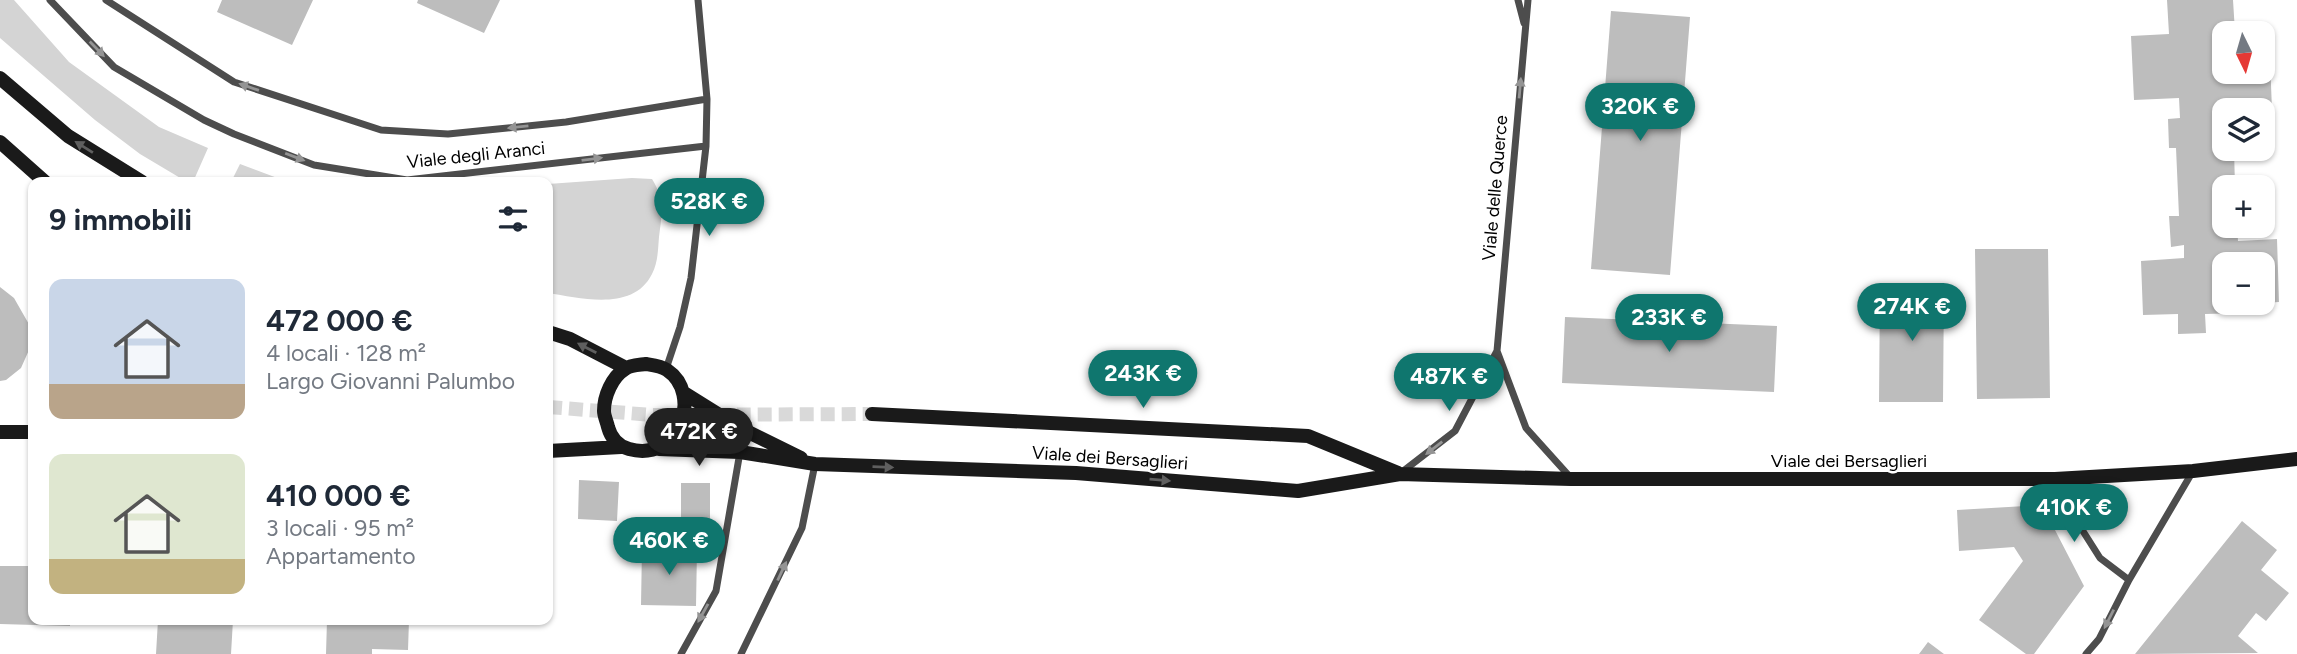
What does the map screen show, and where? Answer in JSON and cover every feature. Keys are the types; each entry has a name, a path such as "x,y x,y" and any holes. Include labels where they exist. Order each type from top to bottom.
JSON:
{"main road":[{"path":"0,78 68,136 134,177"},
{"path":"0,142 39,177"},
{"path":"553,334 570,339 626,368"},
{"path":"621,447 610,434 604,411 610,383 626,368 646,364 666,369 677,380 684,393 740,428 815,464"},
{"path":"553,451 621,447 639,452 659,449 675,436 683,416 684,393"},
{"name":"Viale dei Bersaglieri","path":"872,414 1308,436 1400,474"},
{"path":"0,432 28,432"},
{"name":"Viale dei Bersaglieri","path":"659,449 740,453 815,464 1076,473 1298,492 1400,474 1773,481 2064,478 2193,471 2297,459"}],"street":[{"name":"Viale degli Aranci","path":"50,0 114,67 204,120 314,164 390,177"},
{"name":"Viale degli Aranci","path":"106,0 234,82 381,130 448,134 566,122 707,99"},
{"path":"666,369 680,327 691,278 706,145 707,99 698,0"},
{"name":"Viale delle Querce","path":"1518,0 1526,28"},
{"name":"Viale delle Querce","path":"1400,474 1455,431 1497,351 1528,0"},
{"name":"Viale degli Aranci","path":"433,177 706,145"},
{"name":"Viale delle Querce","path":"1497,351 1526,428 1571,479"},
{"path":"681,654 716,591 740,453"},
{"path":"741,654 802,528 815,464"},
{"path":"2086,654 2099,639 2129,580 2193,471"},
{"path":"2064,478 2074,517 2100,558 2129,580"}],"shaded area":[{"path":"0,0 14,0 69,62 159,127 208,148 195,177 179,177 140,154 95,120 0,38"},
{"path":"240,164 275,177 234,177"},
{"path":"652,179 662,207 661,221 657,261 643,286 632,294 605,300 553,294 553,184"}],"building":[{"path":"222,0 313,0 292,45 217,12"},
{"path":"418,0 500,0 484,33 417,3"},
{"path":"2167,0 2233,0 2234,21 2212,21 2212,84 2271,84 2272,98 2212,98 2212,161 2234,161 2235,175 2212,175 2212,238 2238,238 2238,241 2277,239 2279,302 2275,302 2275,252 2212,252 2212,314 2205,314 2206,333 2178,334 2178,314 2143,315 2141,261 2184,258 2184,245 2171,247 2169,216 2179,216 2176,148 2169,148 2168,119 2180,118 2179,98 2134,100 2131,36 2169,34"},
{"path":"1611,11 1690,17 1670,275 1591,269"},
{"path":"1975,249 2048,249 2050,398 1977,399"},
{"path":"1880,284 1944,284 1943,402 1879,402"},
{"path":"0,287 14,298 28,322 28,352 21,368 6,380 0,381"},
{"path":"1565,317 1777,326 1774,392 1562,383"},
{"path":"579,480 619,482 617,521 578,519"},
{"path":"681,483 710,483 710,520 681,520"},
{"path":"2042,505 2084,586 2034,654 2026,654 1979,620 2023,561 2014,547 1959,551 1957,510"},
{"path":"2242,521 2277,550 2261,570 2289,593 2266,621 2256,613 2238,636 2258,653 2135,654"},
{"path":"642,548 697,549 696,606 641,605"},
{"path":"0,566 28,566 28,625 0,624"},
{"path":"158,625 233,625 231,654 156,654"},
{"path":"327,625 409,625 408,650 372,649 372,654 326,654"},
{"path":"1928,642 1944,654 1919,654"}],"tunnel":[{"path":"553,407 653,415 872,414"}]}
